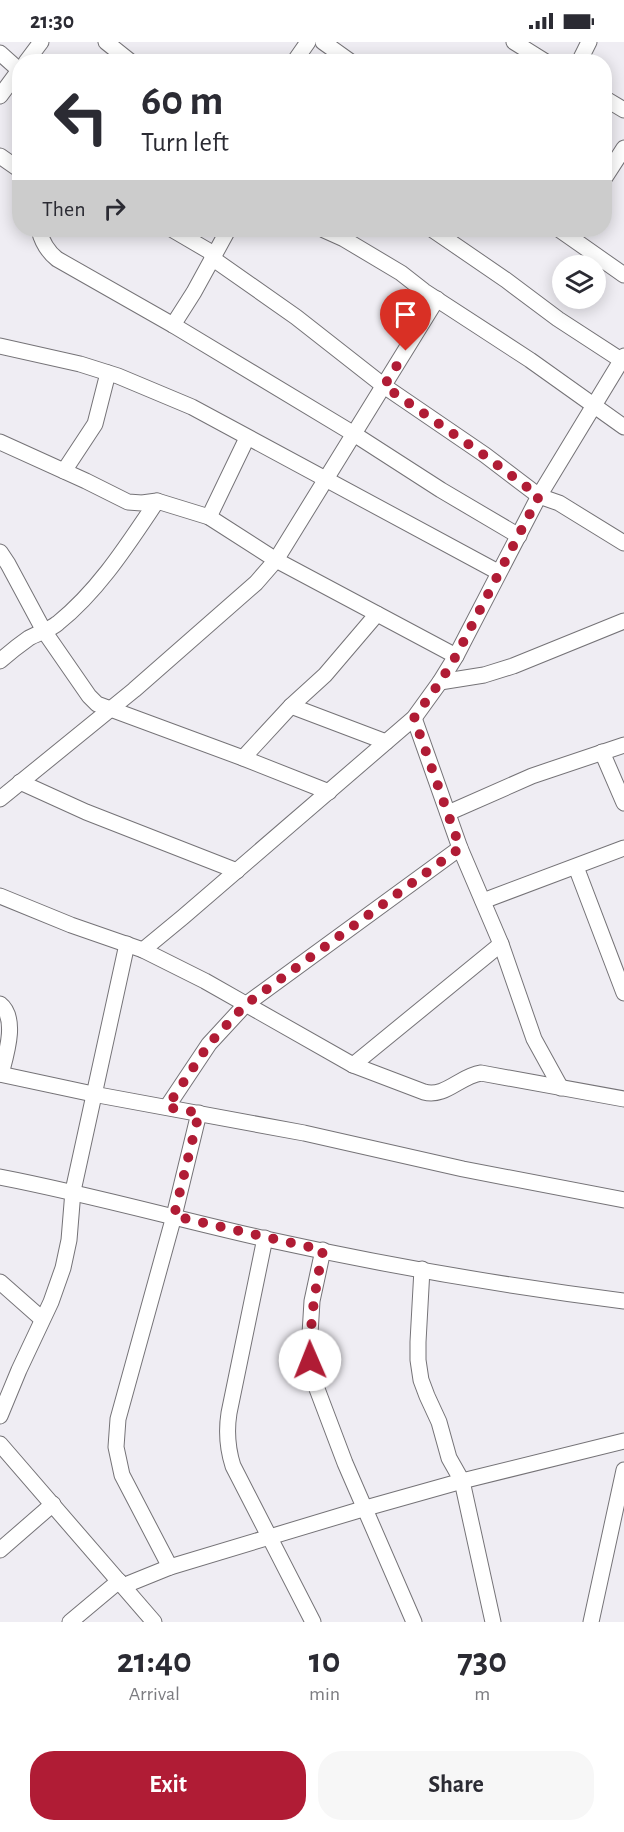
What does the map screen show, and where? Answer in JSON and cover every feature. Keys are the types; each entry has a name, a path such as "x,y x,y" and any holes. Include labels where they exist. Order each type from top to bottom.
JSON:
{"street":[{"path":"106,42 121,54"},
{"path":"323,42 340,54"},
{"path":"514,42 533,54"},
{"path":"0,53 12,64"},
{"path":"0,96 12,80"},
{"path":"612,167 624,148"},
{"path":"41,237 43,244 57,259 173,325 519,536"},
{"path":"184,237 296,317 384,386 539,496 560,503 624,543"},
{"path":"173,325 224,237"},
{"path":"340,237 401,273 624,427"},
{"path":"143,950 414,718 456,656 539,496 593,405 623,360 558,320 506,280 443,237"},
{"path":"575,237 624,275"},
{"path":"0,800 110,710 256,583 276,560 327,480 437,298"},
{"path":"0,346 80,364 192,407 498,572"},
{"path":"64,471 95,424 108,373"},
{"path":"209,517 248,438"},
{"path":"0,442 128,502 157,501 209,517 276,560 456,656"},
{"path":"0,661 22,643 55,626 71,612 125,548 157,501"},
{"path":"0,552 44,631 97,705 329,792"},
{"path":"243,758 291,706 325,675 376,614"},
{"path":"440,682 484,675 513,666 624,621"},
{"path":"291,706 386,742"},
{"path":"414,718 460,848 501,944 534,1039 561,1088"},
{"path":"448,813 532,776 624,745"},
{"path":"602,752 624,803"},
{"path":"20,782 96,817 237,871"},
{"path":"167,1107 209,1044 245,1005 460,848"},
{"path":"483,901 624,848"},
{"path":"576,867 624,993"},
{"path":"0,896 71,925 143,950 205,981 353,1065 429,1094 442,1092 464,1078 481,1074 624,1099"},
{"path":"0,1416 51,1302 63,1268 69,1240 73,1191 127,944"},
{"path":"353,1065 501,944"},
{"path":"608,951 624,948"},
{"path":"0,1004 10,1017 8,1046 0,1074 93,1094 304,1133 463,1169 624,1200"},
{"path":"170,1567 122,1475 116,1447 118,1419 174,1216 199,1113"},
{"path":"0,1177 73,1191 323,1250 520,1287 624,1301"},
{"path":"265,1238 226,1432 227,1448 233,1466 268,1537 313,1622"},
{"path":"323,1250 312,1301 310,1360 314,1381 327,1418 414,1622"},
{"path":"422,1269 418,1342 418,1360 422,1380 439,1422 449,1458 462,1481 494,1622"},
{"path":"0,1282 42,1319"},
{"path":"70,1622 121,1584 170,1567 462,1481 624,1441"},
{"path":"0,1444 154,1622"},
{"path":"591,1622 624,1470"},
{"path":"0,1550 53,1504"}],"route":[{"path":"310,1360 312,1301 323,1250 174,1216 199,1113 167,1107 209,1044 245,1005 460,848 414,718 456,656 539,496 384,386 406,351"}]}
